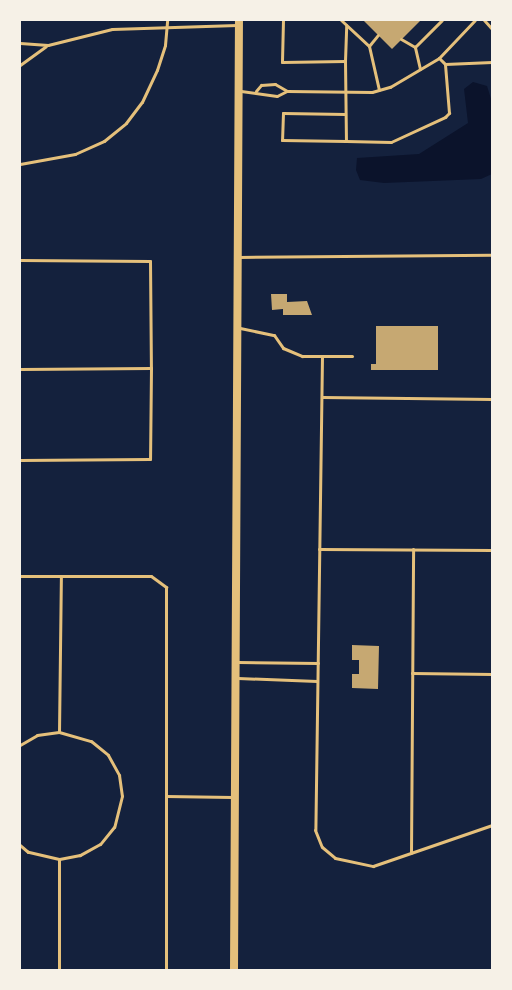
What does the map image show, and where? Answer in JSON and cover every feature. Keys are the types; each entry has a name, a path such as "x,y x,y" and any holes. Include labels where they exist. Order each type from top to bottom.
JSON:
{"main road":[{"path":"234,970 233,662 241,91 238,22"}],"lane":[{"path":"20,165 75,154 104,141 126,123 150,87 165,45 166,20"},
{"path":"283,20 282,62 345,61"},
{"path":"340,20 369,46 379,90"},
{"path":"415,47 442,20"},
{"path":"256,91 259,96 268,96 287,91 379,90 439,58 475,20"},
{"path":"484,20 492,29"},
{"path":"20,43 48,45 112,29 238,22"},
{"path":"346,25 346,141"},
{"path":"369,46 378,35"},
{"path":"401,39 415,47 420,69"},
{"path":"20,65 48,45"},
{"path":"345,114 283,113 282,140 391,142 445,117 449,113 445,64 439,58"},
{"path":"445,64 492,62"},
{"path":"256,91 261,85 275,84 287,91"},
{"path":"241,91 256,91"},
{"path":"237,257 492,255"},
{"path":"20,260 150,261 151,368 150,459 20,460"},
{"path":"237,327 274,335 283,348 302,357 352,357"},
{"path":"322,357 315,830 322,847 335,858 361,866 373,866 492,825"},
{"path":"20,369 151,368"},
{"path":"322,397 492,399"},
{"path":"319,549 492,550"},
{"path":"411,853 413,549"},
{"path":"20,576 151,576 166,586 166,970"},
{"path":"58,732 61,576"},
{"path":"233,662 318,663"},
{"path":"412,673 492,674"},
{"path":"233,678 317,681"},
{"path":"20,745 37,735 58,732 91,741 108,755 118,775 122,796 114,827 100,844 80,855 58,859 28,852 20,845"},
{"path":"166,796 232,797"},
{"path":"58,859 59,970"}],"water":[{"path":"473,82 487,86 492,102 492,174 481,179 384,183 360,180 356,170 357,158 419,154 468,123 464,89"}],"building":[{"path":"363,20 421,20 392,49"},
{"path":"271,294 287,294 287,302 307,301 312,315 283,315 283,309 272,310"},
{"path":"376,326 438,326 438,370 371,370 371,364 376,364"},
{"path":"352,645 379,646 378,689 352,688 352,674 359,674 359,660 352,660"}]}
